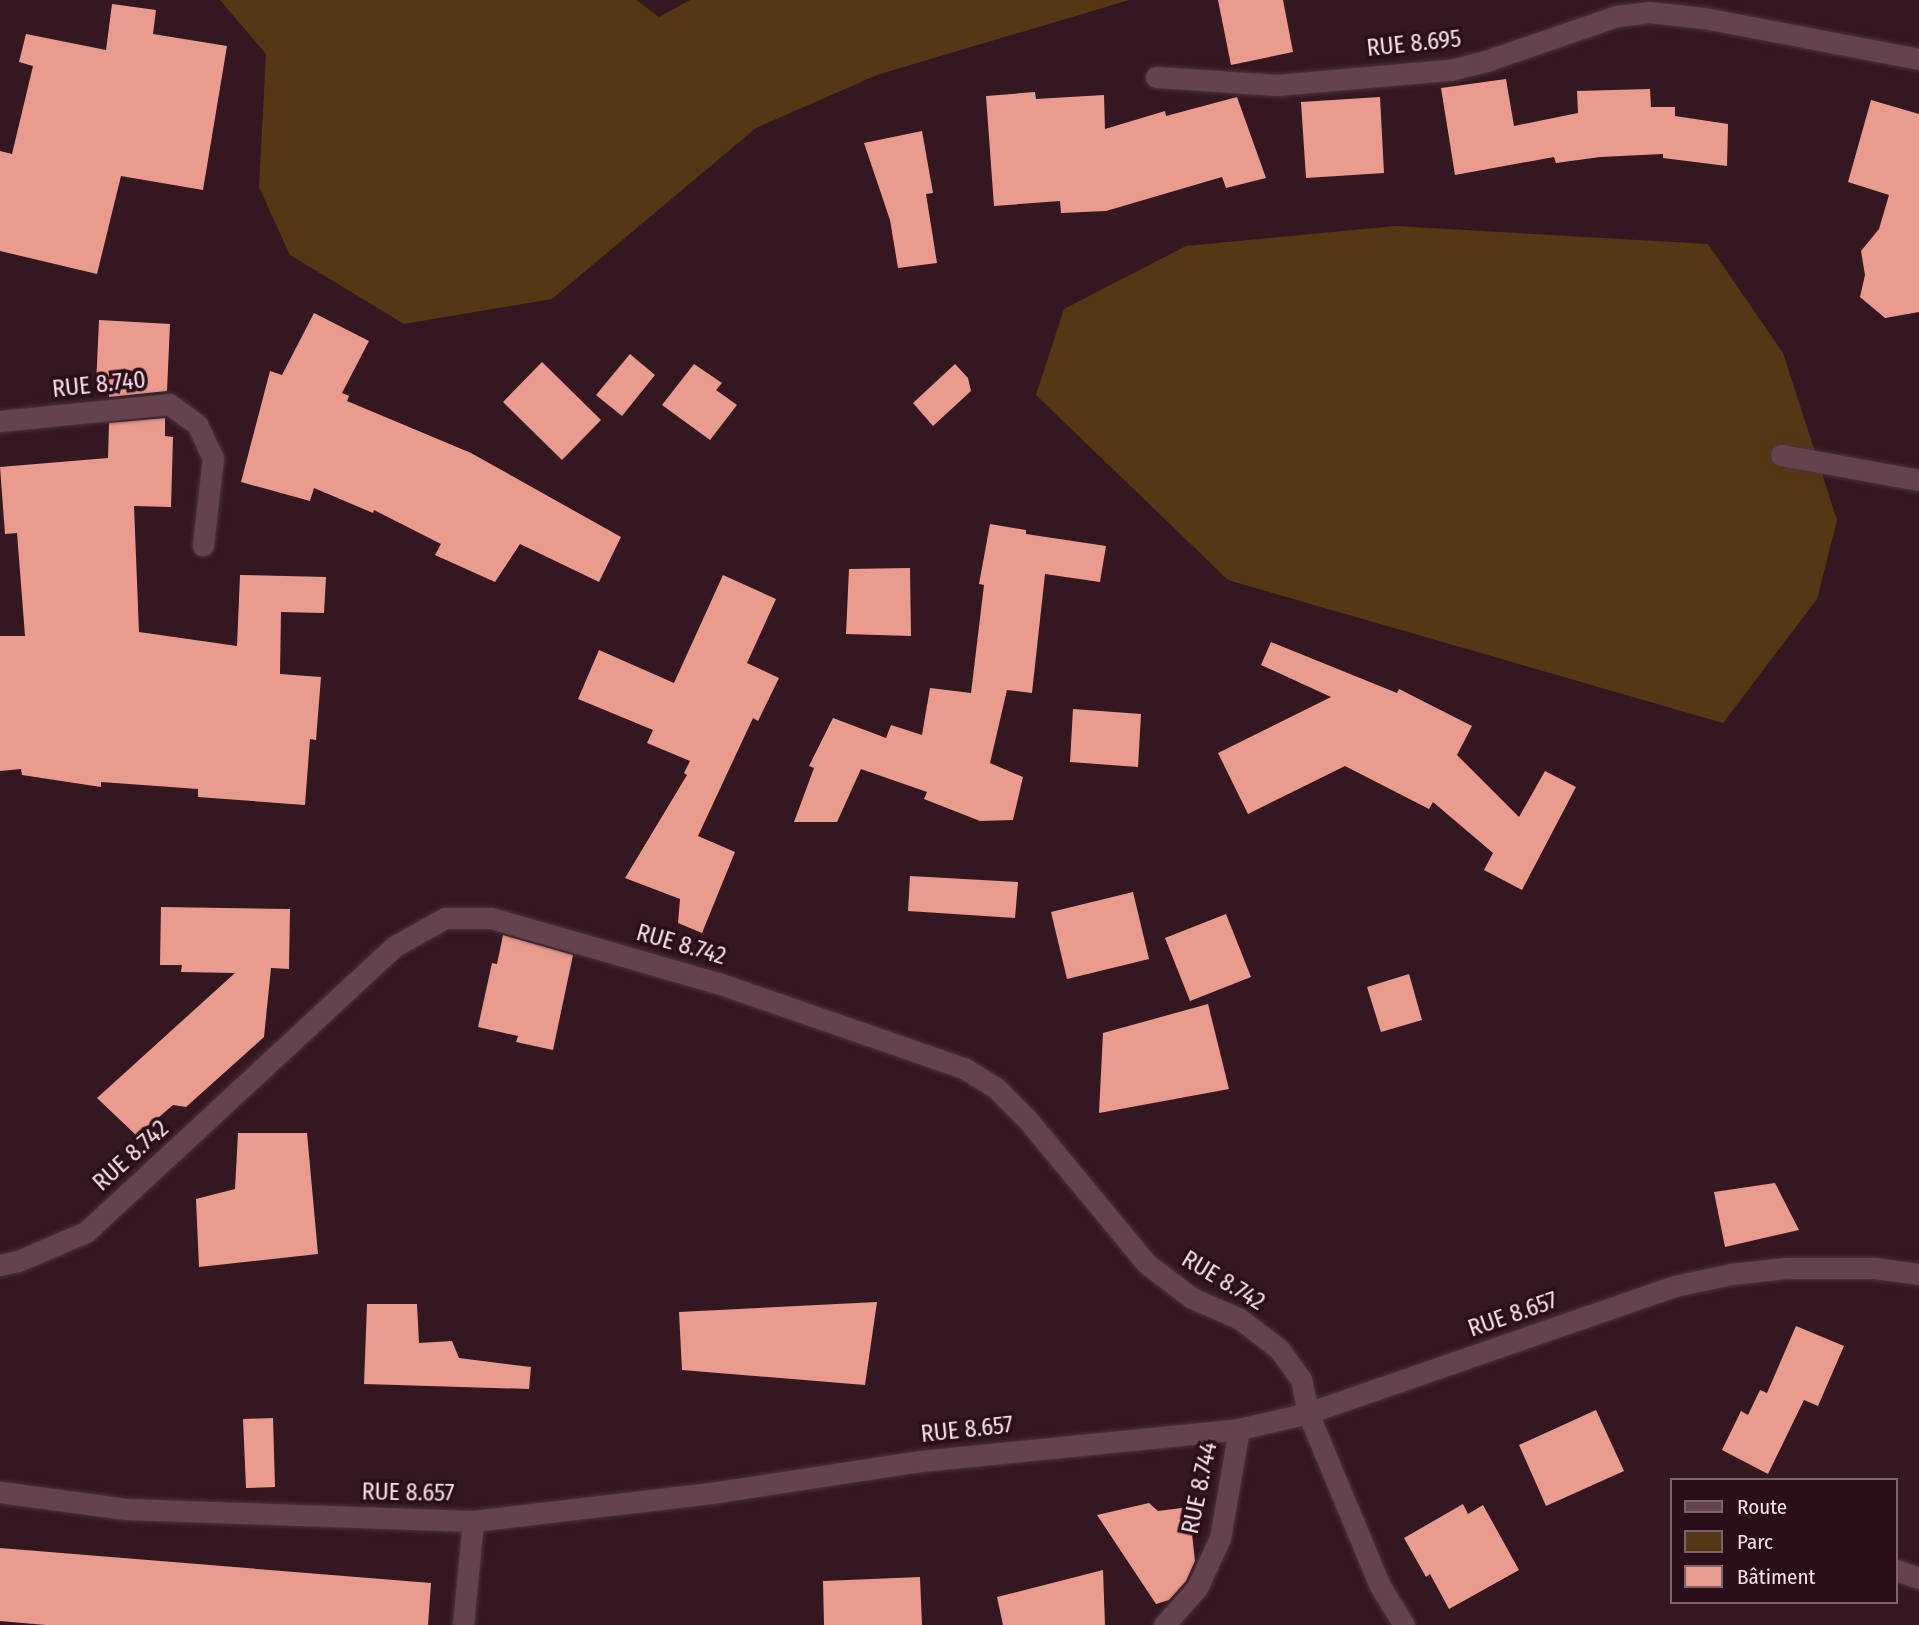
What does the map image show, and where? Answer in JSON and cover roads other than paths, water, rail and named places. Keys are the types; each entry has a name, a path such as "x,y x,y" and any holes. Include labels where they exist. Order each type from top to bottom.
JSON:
{"street":[{"name":"RUE 8.695","path":"1156,78 1277,85 1450,70 1486,61 1616,16 1649,12 1704,19 1919,58"},
{"name":"RUE 8.740","path":"0,421 169,404 197,424 213,458 203,545"},
{"path":"1781,455 1919,480"},
{"name":"RUE 8.742","path":"0,1265 18,1261 86,1232 395,946 444,918 492,918 719,983 964,1068 995,1087 1027,1119 1147,1264 1192,1298 1240,1319 1279,1349 1301,1379 1308,1413 1380,1586 1404,1625"},
{"name":"RUE 8.657","path":"0,1492 126,1508 473,1521 711,1493 921,1461 1239,1429 1308,1413 1675,1286 1731,1274 1786,1268 1848,1267 1919,1274"},
{"name":"RUE 8.744","path":"1164,1625 1197,1588 1220,1538 1239,1429"},
{"path":"463,1625 473,1521"},
{"path":"1898,1571 1919,1578"}]}
